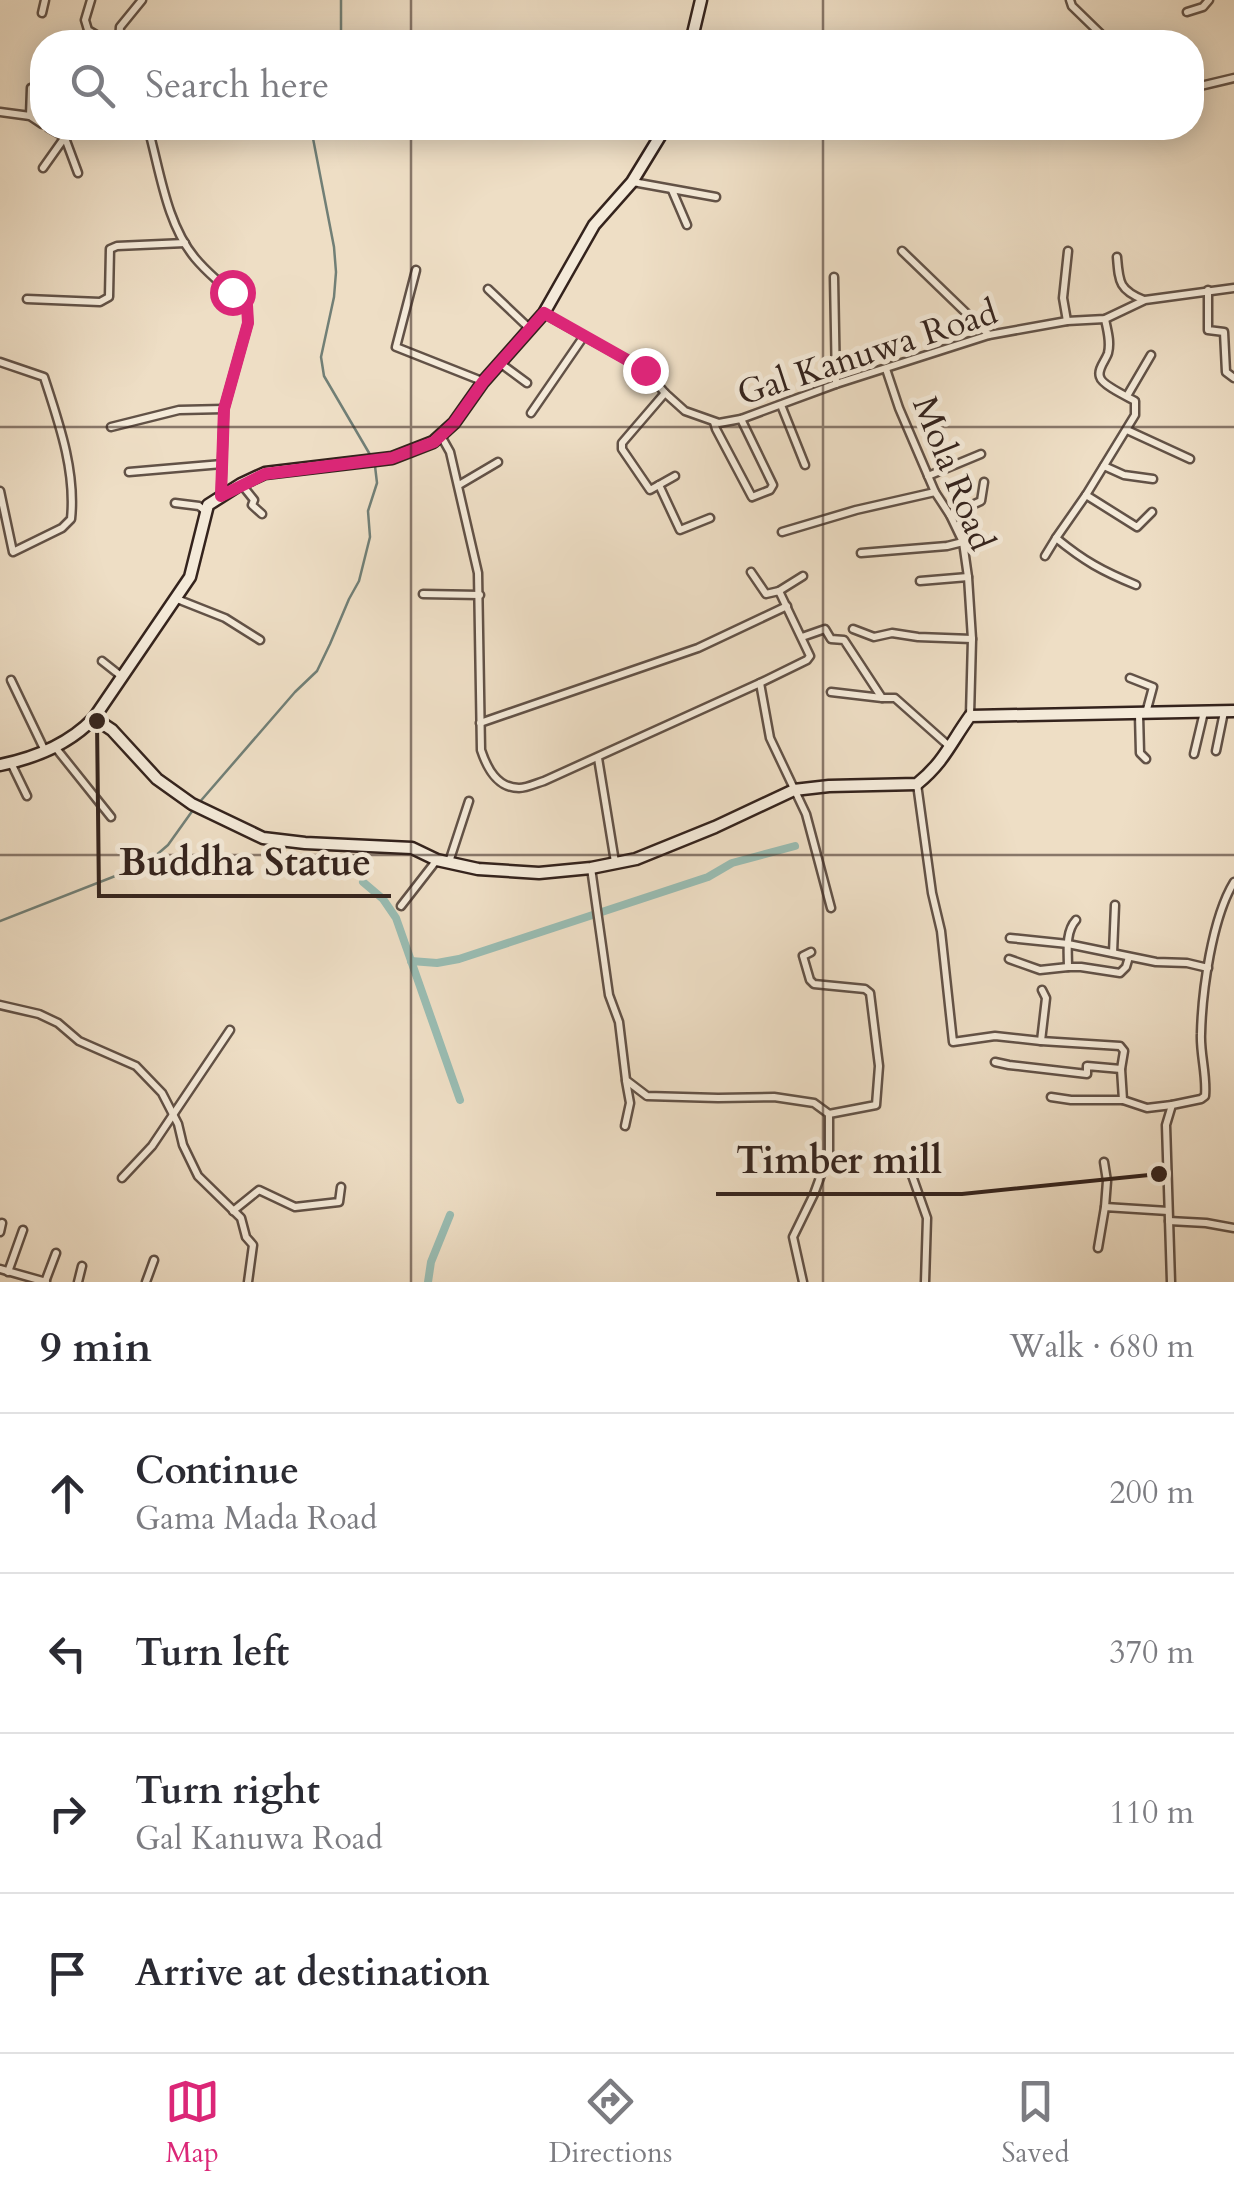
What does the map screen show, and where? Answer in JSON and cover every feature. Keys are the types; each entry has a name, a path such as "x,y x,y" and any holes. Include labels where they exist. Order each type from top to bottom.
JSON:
{"street":[{"path":"42,13 45,0"},
{"path":"88,30 85,20 91,0"},
{"path":"120,30 142,0"},
{"path":"694,30 701,0"},
{"path":"1070,0 1096,30"},
{"path":"1187,12 1204,8 1209,0"},
{"path":"1204,85 1234,78"},
{"path":"0,112 30,116"},
{"path":"43,168 63,140"},
{"path":"66,140 78,173"},
{"path":"151,140 184,243 195,259 247,305 248,323 224,409 221,496"},
{"path":"27,796 6,764 75,736 94,718 190,577 208,505 265,474 392,458 434,442 544,313 594,224 632,182 658,140"},
{"path":"640,142 652,152"},
{"path":"632,182 716,197"},
{"path":"672,190 687,225"},
{"path":"27,299 100,302 109,298 110,249 184,243"},
{"path":"902,251 989,335"},
{"path":"1067,321 1063,298 1068,251"},
{"path":"1116,257 1118,280 1129,294 1145,300"},
{"path":"416,270 396,347 483,382"},
{"path":"834,277 836,384"},
{"name":"Gal Kanuwa Road","path":"544,313 645,370 685,411 719,423 741,420 836,384 989,335 1067,321 1105,319 1145,300 1234,288"},
{"path":"488,289 530,329"},
{"path":"1208,290 1208,330 1224,332 1224,364 1226,372 1234,378"},
{"path":"1046,556 1135,415 1135,401 1100,377 1108,352 1105,319"},
{"path":"531,413 584,336"},
{"path":"1127,396 1152,355"},
{"path":"0,362 44,378 64,441 73,502 71,519 62,528 13,552 0,490"},
{"path":"500,363 527,383"},
{"name":"Mola Road","path":"886,370 935,492 963,542 972,639 970,716"},
{"path":"665,394 622,443 622,449 650,490 675,476"},
{"path":"781,405 806,465"},
{"path":"110,426 179,410 224,409"},
{"path":"714,422 752,497 774,485 741,420"},
{"path":"1127,430 1190,459"},
{"path":"441,435 450,452 478,573 481,750 495,779 518,788 544,781 807,660 810,656 779,591"},
{"path":"928,476 981,454"},
{"path":"458,485 498,462"},
{"path":"129,472 222,464"},
{"path":"1104,466 1124,475 1153,479"},
{"path":"950,514 981,502 984,482"},
{"path":"242,484 254,500 252,505 262,514"},
{"path":"658,486 680,530 710,518"},
{"path":"782,532 935,492"},
{"path":"1086,495 1136,527 1152,512"},
{"path":"175,503 199,506 205,511"},
{"path":"1056,538 1099,570 1136,585"},
{"path":"860,552 963,542"},
{"path":"750,572 766,594 803,576"},
{"path":"920,581 968,577"},
{"path":"423,594 480,595"},
{"path":"177,599 225,618 260,640"},
{"path":"480,723 698,648 787,606"},
{"path":"802,637 825,629 832,640 844,640 882,698"},
{"path":"853,629 874,637 892,633 972,639"},
{"path":"102,661 122,677"},
{"path":"1130,678 1154,687 1142,715 1140,753 1146,759"},
{"path":"12,680 50,749 110,817"},
{"path":"760,682 770,738 806,814 831,908"},
{"path":"831,692 895,698 950,747"},
{"path":"94,718 112,730 157,779 192,804 263,838 412,848 478,869 539,873 636,859 794,790 917,784 946,756 970,716 1229,711 1216,751"},
{"path":"1194,754 1204,712"},
{"path":"598,758 615,863"},
{"path":"917,784 954,1042 995,1036 1120,1046 1124,1051 1123,1100"},
{"path":"401,906 443,861 469,801"},
{"path":"591,868 609,995 619,1022 630,1103 625,1126"},
{"path":"1051,1097 1123,1100 1148,1108 1205,1096 1201,1036 1208,968 1222,906 1234,882"},
{"path":"1113,953 1115,905"},
{"path":"1068,968 1071,925 1076,920"},
{"path":"1010,938 1208,968"},
{"path":"626,1080 648,1096 774,1097 814,1103 828,1114 876,1105 879,1066 870,994 864,989 814,984 803,956 811,952"},
{"path":"1009,959 1040,970 1082,967 1120,974 1129,957"},
{"path":"1042,990 1046,998 1042,1042"},
{"path":"0,1005 58,1023 79,1041 136,1066 162,1093 198,1176 241,1218 253,1246 248,1282"},
{"path":"122,1178 174,1116 230,1030"},
{"path":"995,1062 1087,1074 1087,1066 1121,1068"},
{"path":"1171,1282 1166,1126 1172,1105"},
{"path":"803,1282 793,1237 829,1153 828,1114"},
{"path":"1098,1248 1107,1181 1104,1162"},
{"path":"910,1167 927,1218 925,1282"},
{"path":"232,1211 259,1190 295,1207 339,1202 341,1187"},
{"path":"1105,1207 1168,1211"},
{"path":"1169,1221 1234,1228"},
{"path":"23,1230 4,1270 46,1282 56,1253"},
{"path":"146,1282 154,1260"},
{"path":"78,1282 82,1266"}],"waterway":[{"path":"341,0 341,30"},
{"path":"313,140 336,272 321,357 324,376 372,458"},
{"path":"198,804 317,671 359,581 370,537 368,511 377,483 375,466"},
{"path":"0,921 146,864 168,845 193,810"},
{"path":"411,961 437,963 459,959 708,877 732,863 795,846"},
{"path":"363,882 383,899 396,918 460,1100"},
{"path":"428,1282 431,1262 450,1215"}],"place":[{"name":"Buddha Statue","path":"97,721"},
{"name":"Timber mill","path":"1159,1174"}],"route":[{"path":"232,292 247,305 248,323 224,409 221,496 265,474 392,458 434,442 544,313 645,370"}]}
